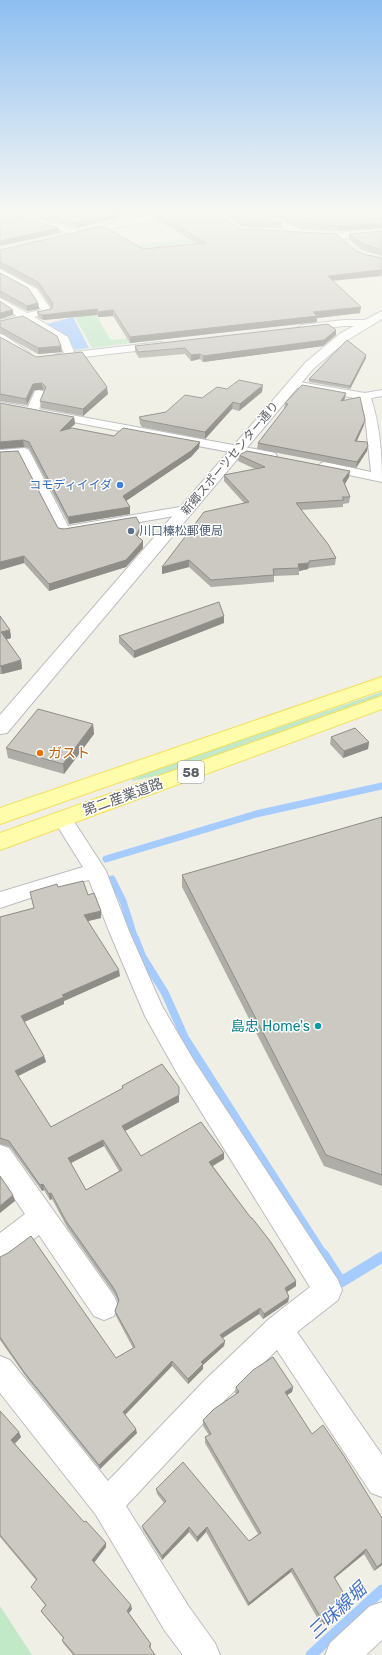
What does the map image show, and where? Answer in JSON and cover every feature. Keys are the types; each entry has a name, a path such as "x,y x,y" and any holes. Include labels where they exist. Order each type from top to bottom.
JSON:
{"main road":[{"name":"第二産業道路","path":"0,816 382,683"},
{"name":"第二産業道路","path":"0,842 382,702"}],"street":[{"path":"0,323 47,311 34,291 27,287"},
{"path":"0,301 64,339 70,355"},
{"name":"新郷スポーツセンター通り","path":"0,728 310,365 328,349 382,314"},
{"path":"290,329 344,322 367,323"},
{"path":"0,337 36,359"},
{"path":"50,358 169,344"},
{"path":"293,384 365,396 382,393"},
{"path":"33,410 39,394"},
{"path":"316,465 381,477 376,416 365,396"},
{"path":"0,405 285,458"},
{"path":"0,454 24,452 64,531 186,510"},
{"path":"62,819 96,871 119,931 153,1010 185,1066 328,1290 279,1329 214,1390 107,1504"},
{"path":"0,900 73,876 96,871"},
{"path":"0,1156 104,1306"},
{"path":"0,1249 41,1217"},
{"path":"279,1329 382,1482"},
{"path":"0,1370 107,1504 177,1619 203,1655"},
{"path":"342,1655 382,1618"}],"green space":[{"path":"59,287 79,287 111,340 176,334 180,337 92,348"},
{"path":"382,692 382,695 197,762 160,775 132,781 132,779 165,766"},
{"path":"0,1606 32,1655 0,1655"}],"water":[{"path":"73,317 89,348 75,350 70,341 43,325"}],"building":[{"path":"0,287 27,287 38,303 27,306 0,291"},
{"path":"42,287 340,287 361,307 313,312 317,316 130,337 113,310 98,312 97,309 42,315 37,312 51,309 53,304"},
{"path":"0,301 13,310 0,313"},
{"path":"23,316 57,336 61,346 38,348 0,327 0,321"},
{"path":"328,324 336,330 324,340 203,356 200,354 191,355 185,348 138,352 135,346"},
{"path":"0,337 36,357 82,352 107,387 83,409 40,401 46,387 42,383 33,384 26,399 0,394"},
{"path":"347,340 366,355 350,386 309,379"},
{"path":"239,380 263,385 240,404 233,402 205,432 142,420 139,417 166,412 185,395 202,398 217,387 227,389"},
{"path":"302,385 346,393 341,401 360,397 365,420 355,441 367,442 368,446 357,462 258,443 288,404 285,403"},
{"path":"0,403 74,417 60,431 72,428 114,436 123,428 200,442 191,451 123,496 130,507 68,517 29,442 23,440 0,442"},
{"path":"18,451 58,528 64,529 136,517 141,526 136,535 143,541 126,560 49,584 24,556 0,562 0,452"},
{"path":"247,451 350,471 343,480 350,497 342,497 344,500 296,503 328,544 336,558 309,561 309,563 298,564 299,568 273,569 274,575 211,580 189,560 162,567 204,512 249,502 224,475 265,467 239,455"},
{"path":"219,602 224,616 134,651 119,636"},
{"path":"0,616 10,630 1,632 21,660 1,666 0,666"},
{"path":"38,709 93,724 63,764 6,748"},
{"path":"355,728 369,742 344,751 331,737"},
{"name":"島忠 Home's","path":"382,817 382,1175 326,1155 182,875"},
{"path":"83,881 88,895 94,893 101,911 84,915 119,970 62,995 64,997 21,1016 44,1056 15,1071 51,1127 123,1088 122,1086 162,1064 179,1087 179,1095 122,1126 141,1156 201,1122 224,1153 209,1162 270,1241 296,1281 285,1288 289,1297 264,1314 260,1308 220,1335 225,1341 201,1362 203,1364 188,1379 172,1361 123,1412 136,1429 99,1465 24,1372 0,1337 0,1257 31,1236 116,1358 135,1347 115,1311 119,1300 115,1290 66,1221 51,1193 49,1194 43,1184 40,1185 9,1141 0,1138 0,917 34,908 30,892 57,884 58,887","holes":["103,1140 122,1170 86,1190 68,1158"]},
{"path":"0,1176 13,1195 0,1206"},
{"path":"273,1357 293,1387 285,1392 312,1434 323,1425 382,1518 382,1563 377,1567 366,1549 334,1577 349,1602 324,1623 292,1568 249,1603 207,1527 197,1537 189,1527 162,1556 142,1526 166,1501 156,1489 183,1462 249,1541 261,1533 205,1437 211,1434 203,1420 214,1409 239,1392 236,1387 253,1370"},
{"path":"0,1411 19,1432 11,1440 84,1522 86,1521 106,1543 92,1560 131,1605 127,1611 151,1644 149,1646 155,1655 75,1655 62,1640 64,1638 41,1611 46,1605 31,1587 37,1579 0,1535"}],"waterway":[{"path":"106,859 256,814 382,786"},
{"path":"112,879 123,901 135,939"},
{"path":"135,938 142,956 165,993 185,1038 324,1255"},
{"path":"323,1254 341,1282 382,1257"},
{"name":"三味線堀","path":"311,1655 382,1590"}],"place":[{"name":"コモディイイダ","path":"120,485"},
{"name":"川口榛松郵便局","path":"131,531"},
{"name":"ガスト","path":"40,753"},
{"name":"島忠 Home's","path":"318,1026"}]}
